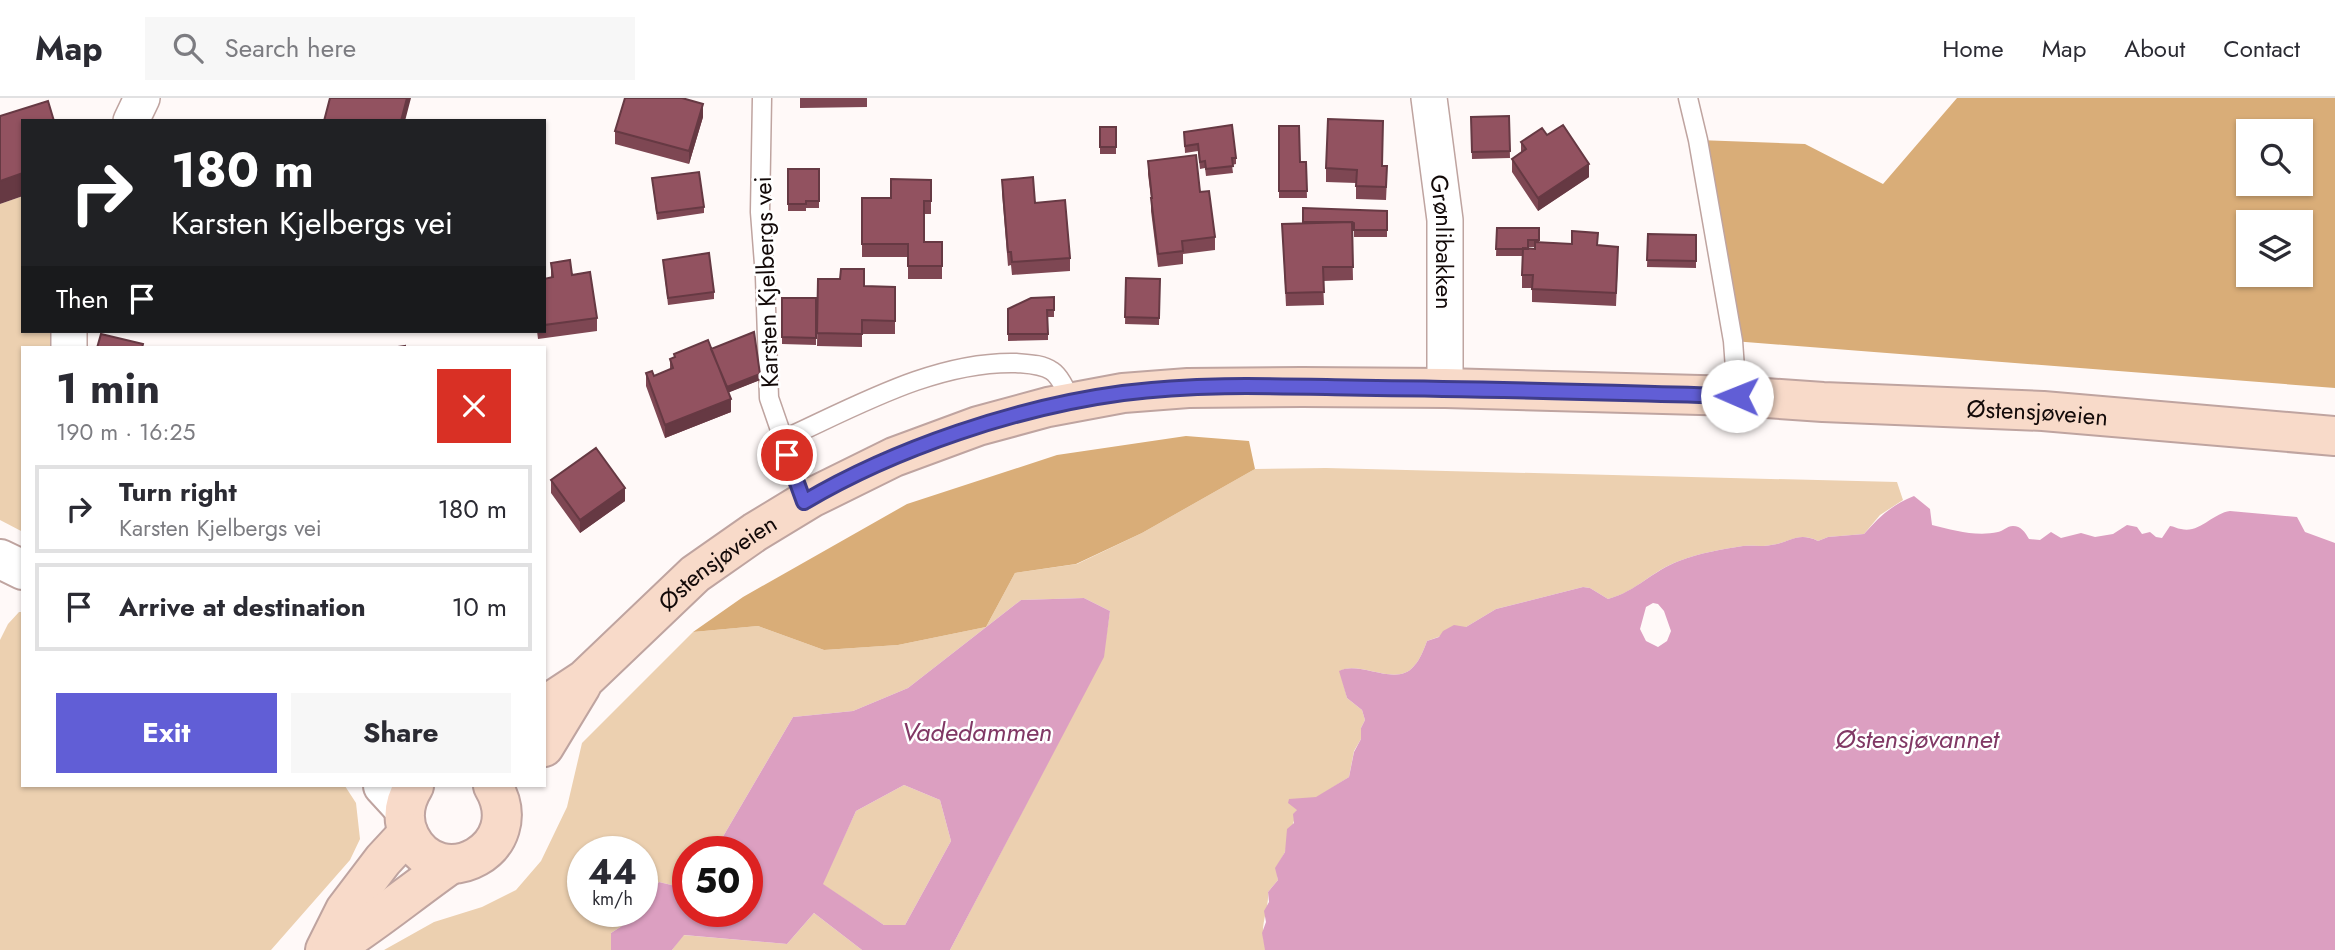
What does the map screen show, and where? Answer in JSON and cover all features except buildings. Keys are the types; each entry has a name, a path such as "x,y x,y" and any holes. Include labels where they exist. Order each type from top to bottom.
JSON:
{"main road":[{"name":"Østensjøveien","path":"546,705 585,679 695,574 804,502 894,457 978,426 1048,407 1123,393 1188,388 1445,388 1737,396 2043,411 2335,436"},
{"name":"Østensjøveien","path":"546,744 585,679"},
{"path":"403,804 420,851 440,862 451,864 472,860 490,848 498,836 502,822 504,793"},
{"path":"325,950 345,910 383,860 403,804"},
{"path":"331,950 366,928 389,908 451,864"}],"street":[{"path":"132,119 142,98"},
{"name":"Grønlibakken","path":"1429,98 1445,220 1445,388"}],"lane":[{"name":"Karsten Kjelbergs vei","path":"762,98 760,212 769,398 804,502"},
{"path":"1688,98 1733,341 1737,396"},
{"path":"782,440 895,389 932,376 1002,363 1042,366 1054,372 1072,403"}],"shaded area":[{"path":"1957,98 2335,98 2335,388 1733,341 1698,140 1805,144 1883,184"},
{"path":"21,197 21,333 59,333 57,346 21,346 21,531 0,520 0,204"},
{"path":"1186,436 1249,441 1255,469 1142,533 1076,564 1015,573 986,627 898,645 824,650 758,626 693,632 743,597 907,504 1057,455"},
{"path":"1326,468 1897,482 1903,500 1880,515 1864,534 1828,537 1818,541 1799,537 1768,546 1743,546 1687,558 1660,570 1628,591 1608,599 1590,588 1583,587 1496,609 1466,627 1427,641 1414,666 1398,675 1358,669 1340,671 1347,698 1362,710 1365,720 1361,728 1361,739 1354,751 1349,777 1297,810 1285,852 1276,868 1278,880 1268,892 1263,934 1265,950 950,950 1103,657 1110,611 1084,598 1021,600 908,688 853,711 793,717 723,836 672,836 672,885 658,883 658,836 567,836 567,927 620,927 611,933 611,950 384,950 434,922 482,907 516,890 541,861 567,807 582,743 693,632 758,626 824,650 898,645 986,627 1015,573 1077,564 1142,533 1255,469"},
{"path":"21,612 21,787 346,787 356,803 360,839 350,860 271,950 0,950 0,640 8,624"},
{"path":"904,785 940,800 951,841 905,925 884,925 822,884 856,811"},
{"path":"814,913 862,950 672,950 683,935 787,944"}],"water":[{"name":"Østensjøvannet","path":"1914,496 1930,509 1932,525 1973,533 1998,532 2016,526 2029,539 2040,540 2051,532 2061,538 2081,533 2095,537 2113,534 2127,525 2137,527 2142,534 2150,532 2162,538 2170,526 2194,529 2230,511 2297,517 2305,532 2335,543 2335,950 1265,950 1262,933 1266,922 1264,911 1269,902 1268,892 1278,880 1275,868 1285,852 1287,829 1294,823 1293,814 1297,810 1288,803 1289,799 1316,797 1349,777 1354,752 1361,739 1361,728 1365,720 1362,710 1347,698 1339,671 1357,669 1398,675 1414,666 1427,641 1439,637 1443,631 1454,625 1466,627 1496,609 1583,587 1590,588 1608,599 1628,591 1669,565 1687,558 1743,546 1768,546 1799,537 1818,541 1828,537 1864,534 1887,512","holes":["1653,603 1658,604 1664,611 1671,631 1667,641 1658,647 1646,641 1640,629 1646,607"]},
{"name":"Vadedammen","path":"1084,598 1110,611 1104,657 950,950 862,950 814,913 787,944 684,935 672,950 611,950 611,933 620,927 658,927 659,882 672,885 672,927 763,927 763,836 723,836 793,717 853,711 908,688 1021,600","holes":["904,785 940,800 951,841 905,925 884,925 823,884 856,811"]}],"route":[{"path":"787,455 804,502 894,457 978,426 1048,407 1123,393 1188,388 1258,387 1445,388 1737,396"}]}
